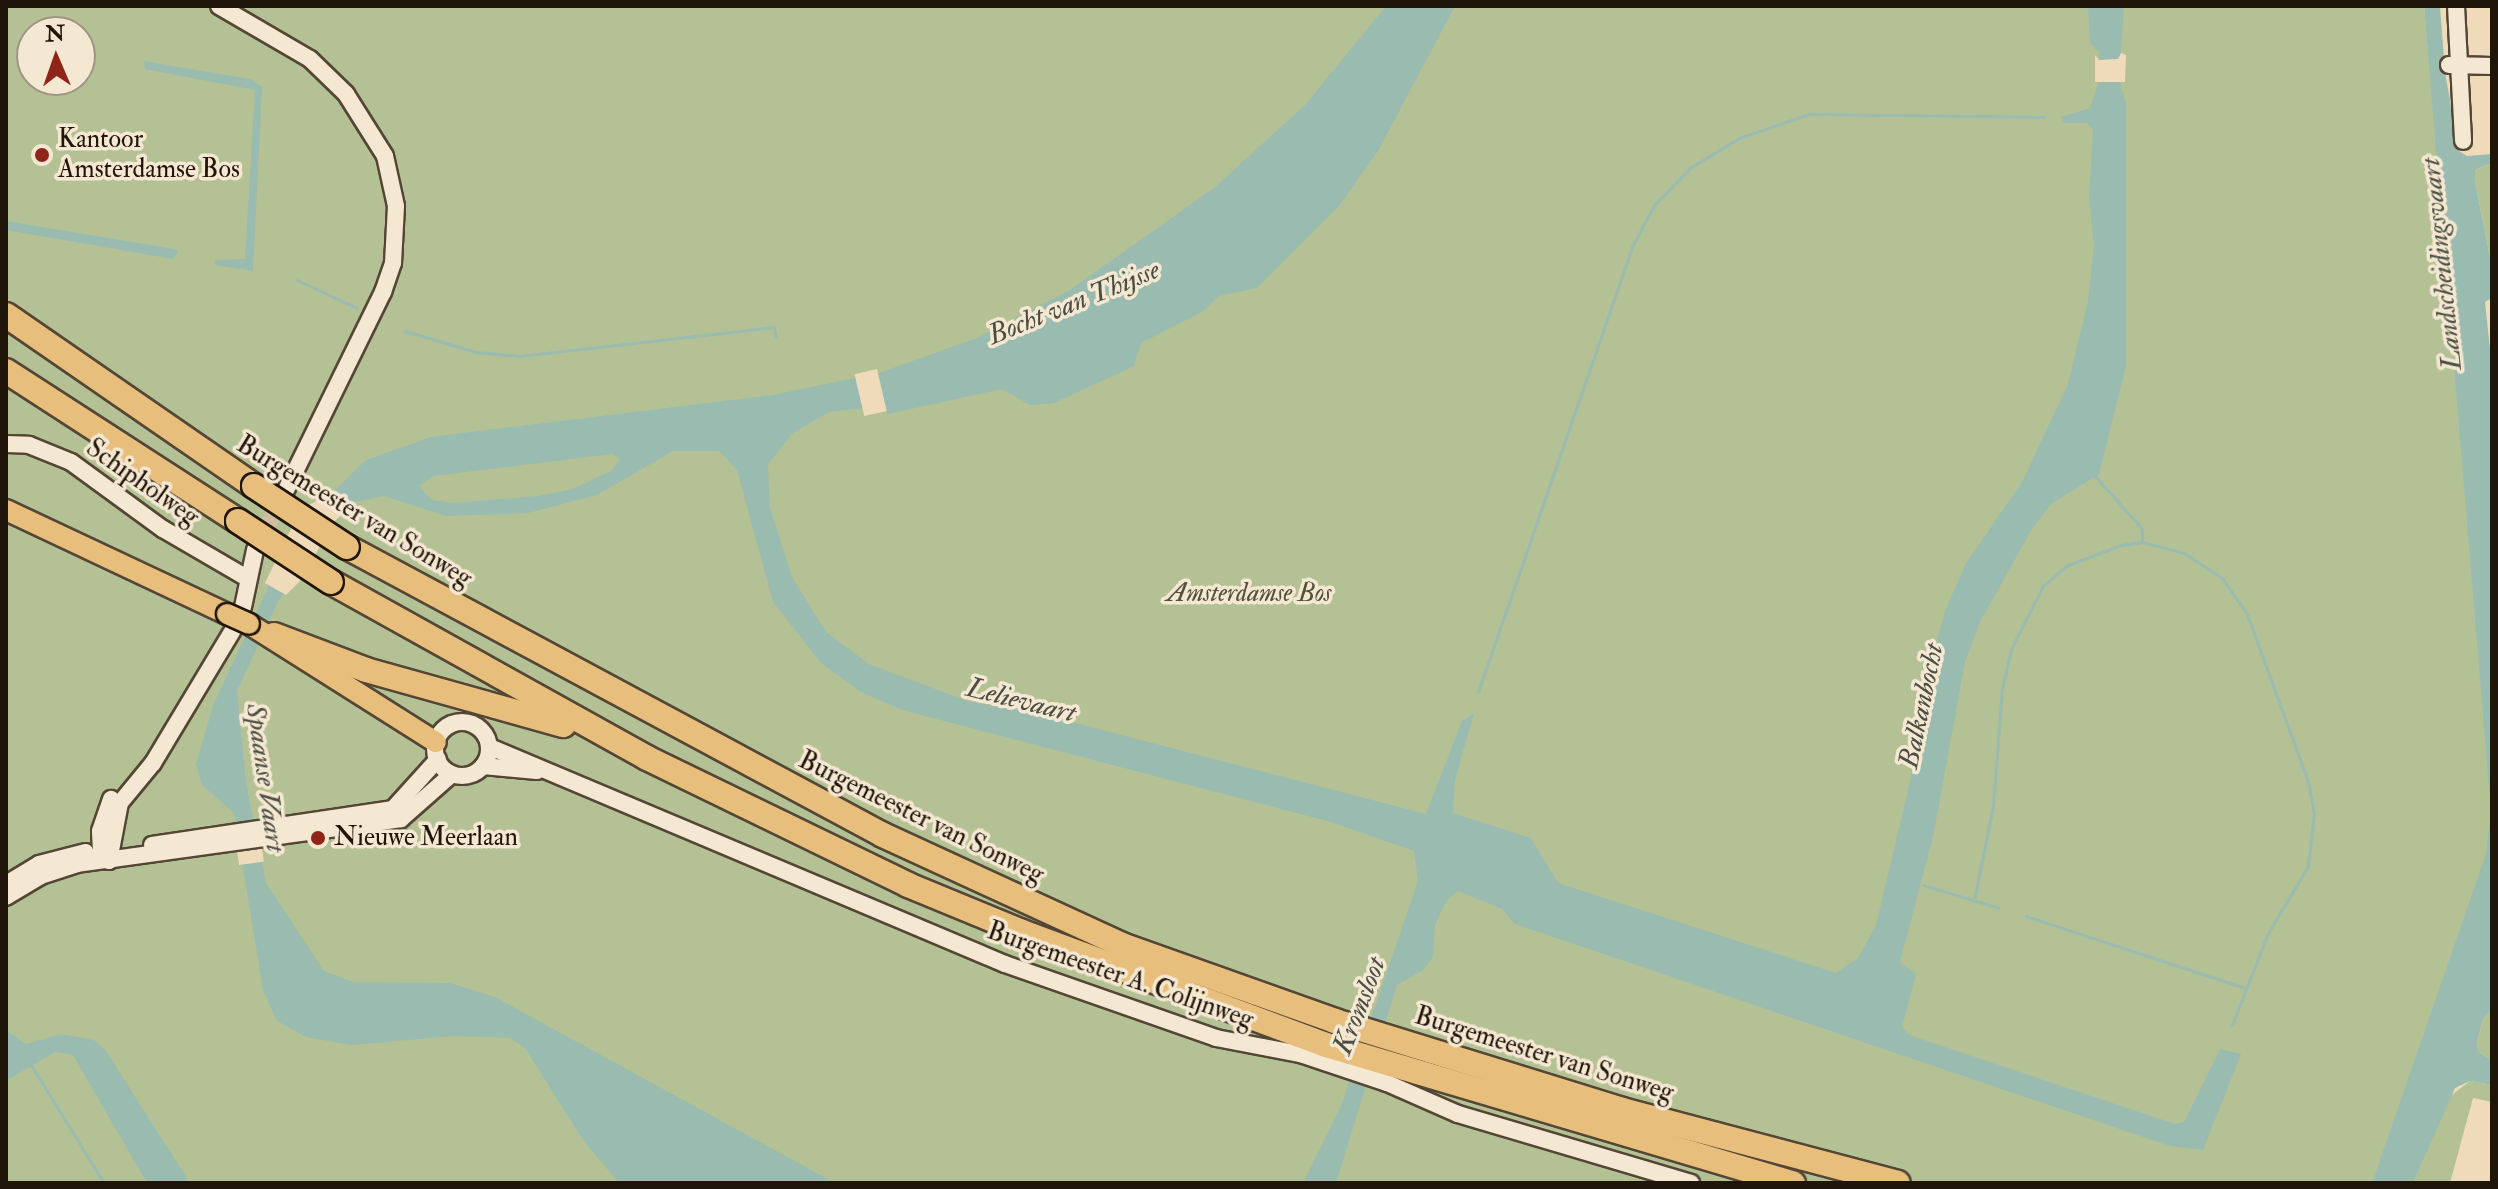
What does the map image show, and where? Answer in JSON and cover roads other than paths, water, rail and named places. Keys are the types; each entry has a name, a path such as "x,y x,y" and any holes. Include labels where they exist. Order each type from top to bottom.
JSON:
{"highway":[{"name":"Burgemeester van Sonweg","path":"6,315 347,547 800,791 970,876 1122,945 1335,1021 1622,1110 1898,1183"},
{"name":"Burgemeester van Sonweg","path":"6,371 331,582 647,758 908,885 1324,1053 1396,1076 1793,1183"},
{"path":"274,635 376,673 513,708 647,758"}],"main road":[{"path":"6,510 274,635 437,751"}],"street":[{"path":"219,6 310,59 346,94 385,156 396,206 393,263 383,292 284,494"},
{"path":"2456,6 2455,65 2463,141"},
{"path":"2455,65 2492,66"},
{"name":"Schipholweg","path":"6,444 29,445 71,462 175,536 245,577"},
{"path":"108,854 120,803 153,763 159,747 234,617 255,550"},
{"path":"6,884 59,856 108,854 225,840 393,809 437,751 447,727 465,722 482,730 490,747 483,766 474,773 452,774 401,819 271,833"},
{"name":"Burgemeester A. Colijnweg","path":"490,747 622,799 855,904 1005,964 1216,1038 1324,1053"},
{"path":"437,751 452,774"},
{"name":"Burgemeester A. Colijnweg","path":"483,766 547,772"},
{"path":"6,897 60,868 108,854"},
{"path":"1396,1076 1458,1114 1691,1183"}],"water":[{"path":"1386,6 1455,6 1378,151 1339,206 1257,288 1219,296 1202,312 1141,343 1134,366 1054,403 1030,405 1002,389 888,414 883,406 829,412 794,432 768,464 770,508 792,577 826,632 869,664 970,702 1029,711 1426,814 1462,721 1474,713 1455,780 1453,813 1531,838 1558,883 1836,973 1858,958 1876,925 1910,782 1924,685 1946,609 1965,565 2022,482 2068,384 2088,301 2094,245 2089,199 2093,130 2087,123 2064,123 2061,117 2090,108 2100,79 2099,52 2090,43 2088,6 2124,6 2119,78 2126,103 2126,366 2099,474 2051,504 2032,529 1980,622 1965,662 1933,837 1900,962 1916,974 1902,1027 1909,1035 2175,1124 2184,1122 2220,1049 2241,1054 2203,1150 2170,1146 1515,924 1502,909 1458,891 1446,901 1435,925 1433,957 1423,970 1397,985 1336,1183 1303,1183 1341,1106 1418,881 1414,851 1331,822 902,710 861,692 821,663 773,602 737,470 719,451 673,451 597,495 528,513 446,516 384,496 354,502 333,515 278,602 237,691 246,783 266,883 324,971 353,982 450,983 495,997 835,1183 619,1183 583,1140 525,1048 510,1038 454,1036 352,1045 306,1037 277,1021 263,990 234,813 202,785 196,764 214,703 280,562 324,501 366,460 431,437 773,395 879,373 977,338 1070,290 1215,187 1305,105","holes":["613,454 620,459 611,471 573,489 538,496 454,503 432,500 419,486 433,476"]},
{"path":"2424,6 2440,6 2445,72 2459,151 2467,156 2492,154 2492,163 2475,170 2475,182 2492,267 2492,298 2485,302 2492,368 2492,1009 2483,1019 2477,1042 2478,1051 2492,1061 2492,1085 2470,1081 2455,1088 2413,1183 2372,1183 2486,854 2491,811"},
{"path":"144,61 250,79 262,87 253,271 215,265 214,260 245,259 255,90 145,69"},
{"path":"6,221 175,249 178,252 173,259 6,230"},
{"path":"6,1030 26,1044 61,1034 94,1040 106,1051 190,1183 147,1183 73,1055 55,1052 6,1081"}],"waterway":[{"path":"1478,692 1633,245 1654,205 1690,168 1739,138 1809,114 2044,117"},
{"path":"297,280 357,308"},
{"path":"405,331 476,352 520,356 774,327 776,337"},
{"path":"2095,476 2142,529 2142,542"},
{"path":"1974,901 1993,806 2002,689 2011,649 2043,586 2066,566 2121,545 2142,542 2184,553 2222,578 2247,614 2308,782 2314,813 2308,866 2268,933 2232,1025"},
{"path":"1923,885 1999,908"},
{"path":"2026,916 2245,988"},
{"path":"31,1065 104,1183"}],"tunnel":[{"path":"257,545 284,494"}],"place":[{"name":"Kantoor Amsterdamse Bos","path":"42,155"},
{"name":"Nieuwe Meerlaan","path":"318,838"}],"water label":[{"name":"Landscheidingsvaart","path":"2442,264"},
{"name":"Bocht van Thijsse","path":"1074,303"},
{"name":"Lelievaart","path":"1021,701"},
{"name":"Balkanbocht","path":"1922,706"},
{"name":"Spaanse Vaart","path":"265,778"},
{"name":"Kromsloot","path":"1360,1006"}],"park label":[{"name":"Amsterdamse Bos","path":"1249,594"}]}
